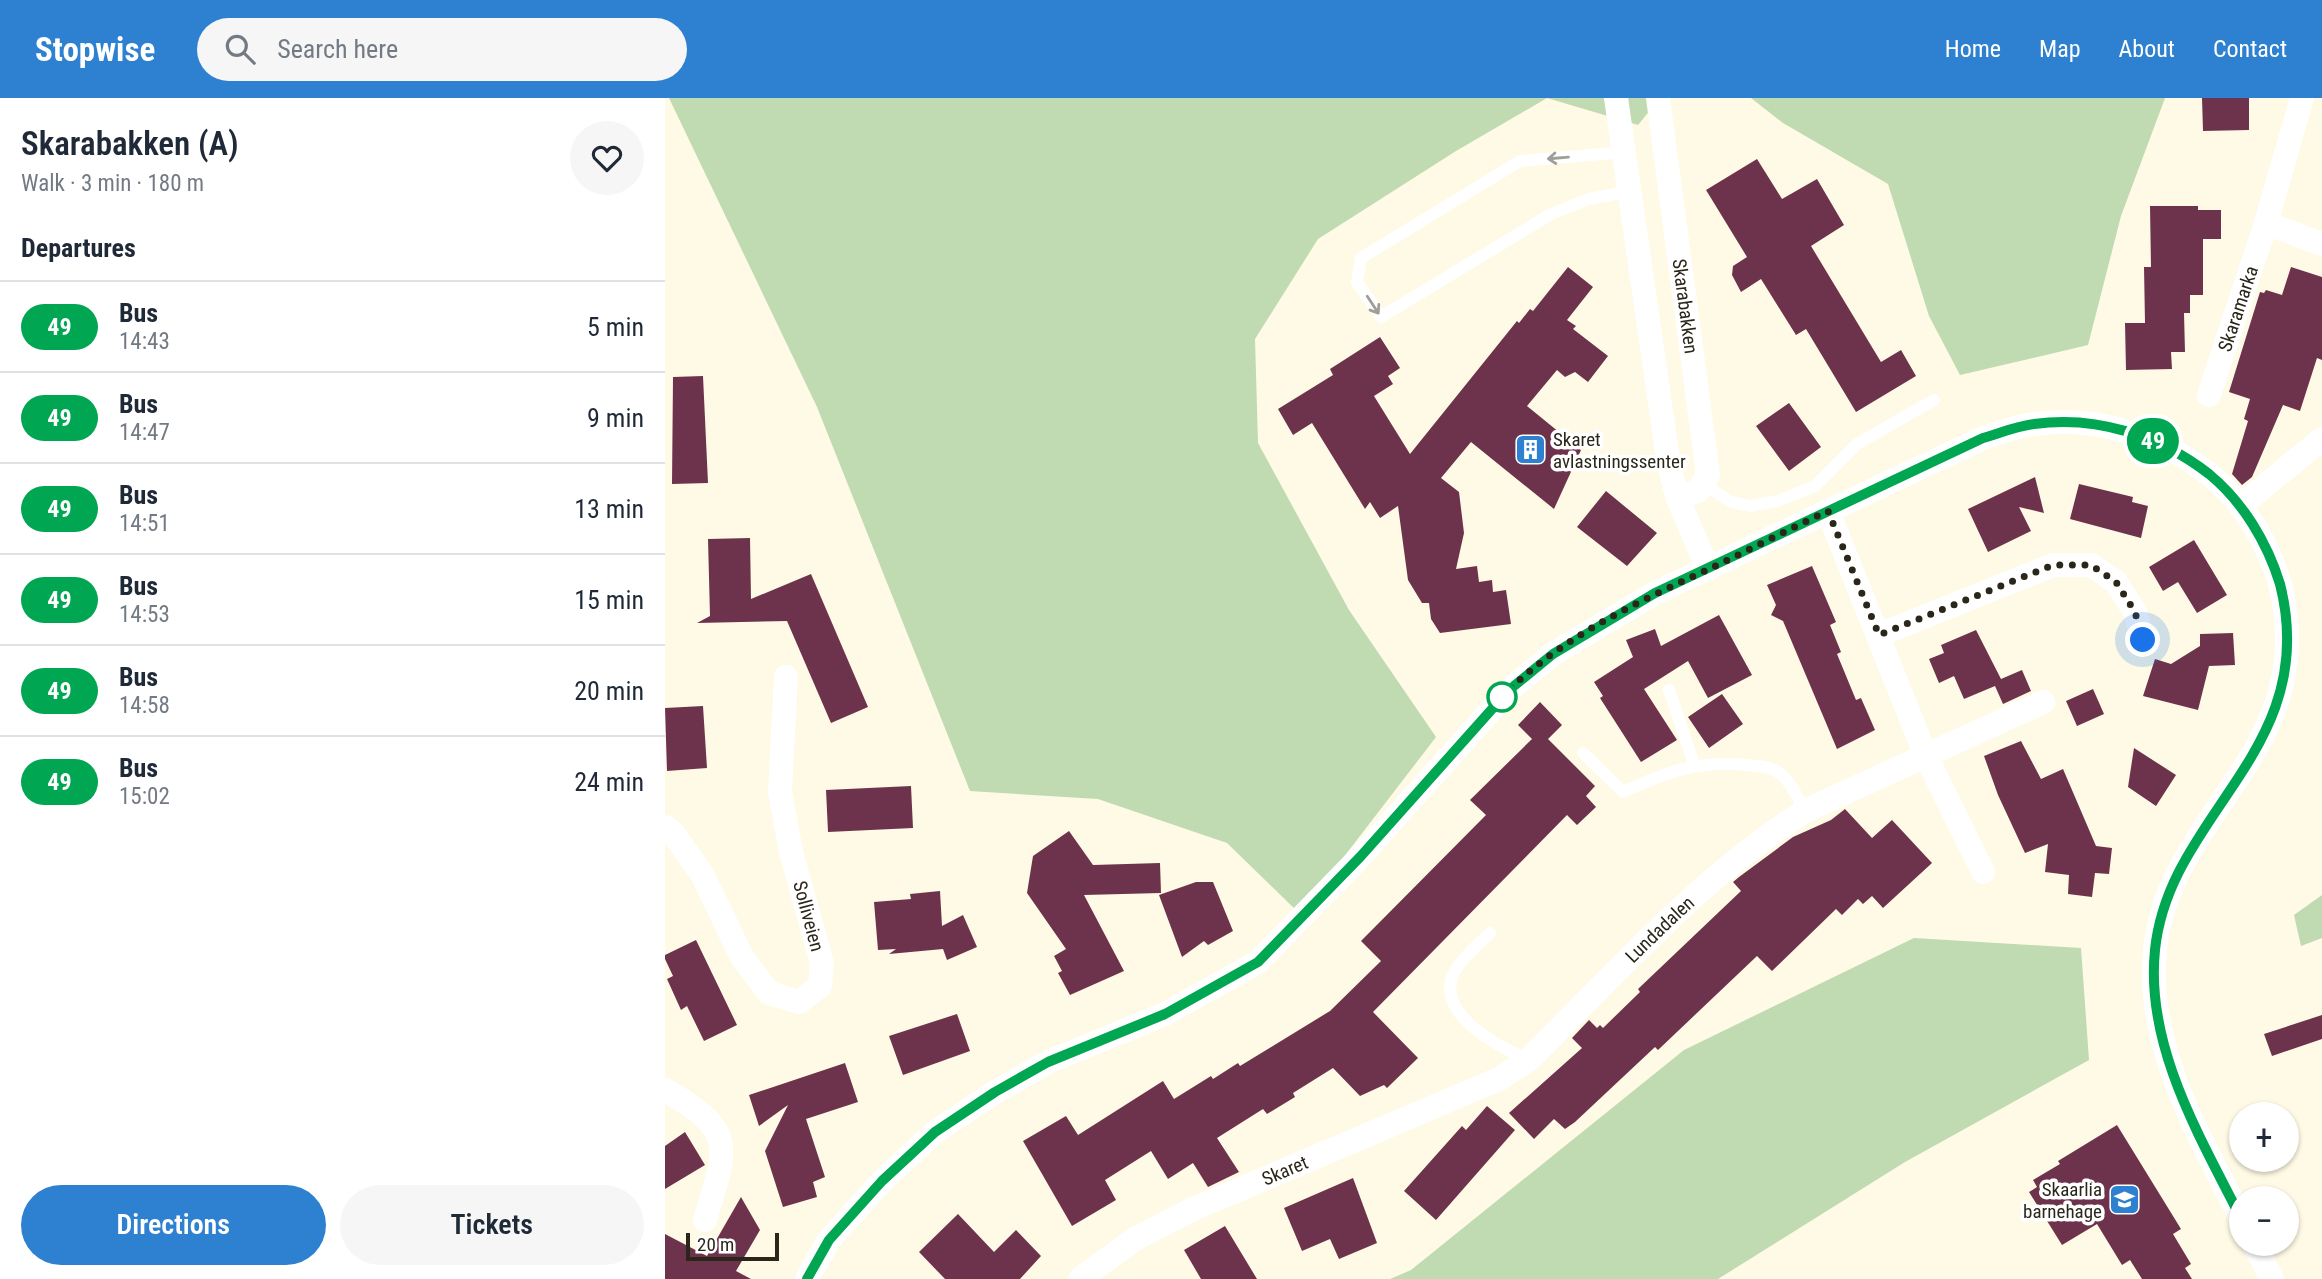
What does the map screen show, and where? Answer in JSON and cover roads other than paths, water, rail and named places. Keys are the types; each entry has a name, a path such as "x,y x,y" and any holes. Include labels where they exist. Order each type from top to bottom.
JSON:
{"street":[{"name":"Skarabakken","path":"1616,98 1626,152 1664,436 1678,499 1708,569"},
{"name":"Skarabakken","path":"1658,98 1708,475 1704,484"},
{"name":"Skaramarka","path":"2209,395 2266,223 2302,98"},
{"path":"2266,223 2322,244"},
{"path":"807,1279 829,1240 882,1181 935,1132 995,1092 1048,1062 1165,1014 1258,962 1361,856 1509,690 1553,654 1599,624 1708,569 1983,438 2046,424 2102,426 2126,431 2170,448 2223,486 2240,506 2261,537 2281,588 2288,636 2288,667 2278,708 2262,748 2181,871 2161,915 2155,948 2153,985 2171,1067 2193,1123 2229,1194"},
{"path":"2240,506 2322,439"},
{"path":"1678,499 1689,496 1704,484"},
{"path":"1828,511 1926,756 1983,873"},
{"path":"1879,635 2053,565 2091,565 2116,582 2135,612 2143,640"},
{"name":"Solliveien","path":"665,827 672,832 702,874 742,957 769,993 799,1002 820,986 822,962 792,852 780,792 786,677"},
{"name":"Lundadalen","path":"1499,1079 1528,1060 1718,875 1769,834 1805,811 2043,702"},
{"name":"Skaret","path":"1080,1279 1135,1239 1191,1210 1499,1079"},
{"path":"665,1090 687,1103 715,1127 723,1156 705,1220"},
{"path":"2260,1256 2271,1279"}],"lane":[{"path":"1626,152 1520,161 1360,258 1357,282 1381,317 1552,214 1589,199 1631,191"},
{"path":"1704,484 1731,502 1750,506 1777,501 1815,485 1857,444 1934,400"},
{"path":"1669,690 1694,764"},
{"path":"1583,753 1623,792 1694,764 1770,768 1789,783 1805,811"},
{"path":"1490,933 1455,970 1452,980 1453,1000 1457,1009 1488,1038 1528,1060"}],"place":[{"name":"Skaret avlastningssenter","path":"1530,450"},
{"name":"Skaarlia barnehage","path":"2125,1200"}]}
